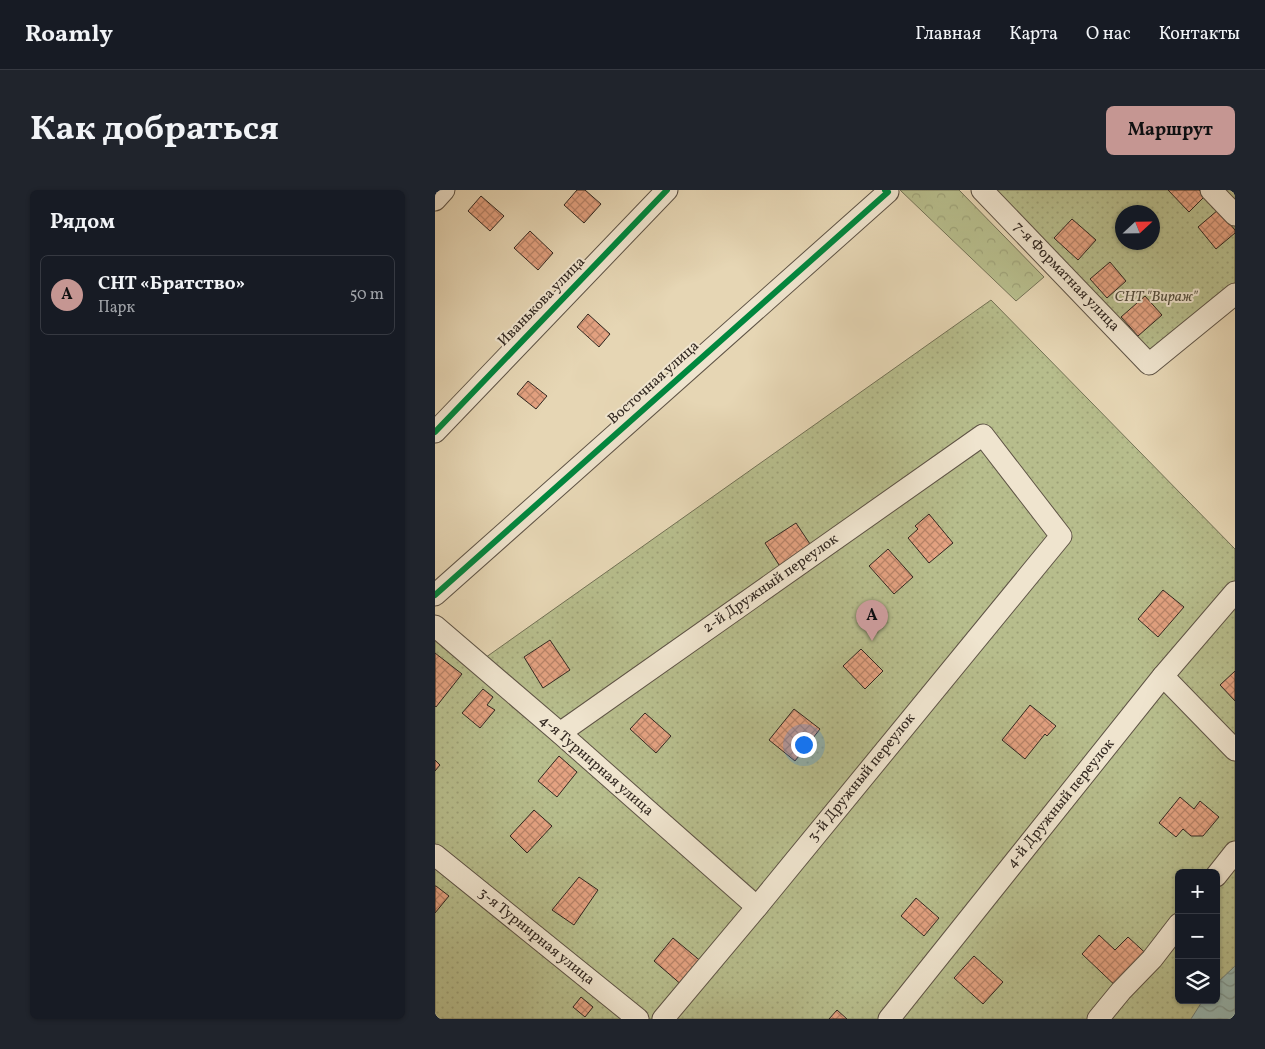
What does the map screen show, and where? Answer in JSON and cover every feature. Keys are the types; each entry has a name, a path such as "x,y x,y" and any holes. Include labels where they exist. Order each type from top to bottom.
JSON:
{"street":[{"path":"435,200 444,190"},
{"name":"Иванькова улица","path":"435,432 667,190"},
{"name":"Восточная улица","path":"435,595 888,192 885,190"},
{"name":"7-я Форматная улица","path":"982,190 1149,364 1235,294"},
{"path":"1211,190 1235,214"},
{"name":"2-й Дружный переулок","path":"560,733 983,435 1061,536"},
{"name":"3-й Дружный переулок","path":"663,1019 1061,536"},
{"name":"4-й Дружный переулок","path":"889,1019 1163,676 1235,592"},
{"name":"4-я Турнирная улица","path":"435,626 560,733 757,907"},
{"path":"1163,676 1235,750"},
{"path":"1220,871 1235,852"},
{"name":"3-я Турнирная улица","path":"435,855 638,1019"},
{"path":"1098,1019 1175,929"}],"green space":[{"path":"900,190 959,190 1044,277 1016,301"},
{"name":"СНТ \"Вираж\"","path":"972,190 1235,190 1235,306 1150,371"},
{"path":"991,300 1235,549 1235,1019 435,1019 435,622 482,660"}],"water":[{"path":"1235,966 1235,1019 1191,1019 1200,1004 1220,1004 1220,980"}],"building":[{"path":"577,190 585,190 601,204 584,223 564,205"},
{"path":"1168,190 1199,190 1205,196 1189,212"},
{"path":"481,196 504,216 490,231 468,211"},
{"path":"1218,210 1235,230 1235,233 1216,249 1198,227"},
{"path":"1072,219 1096,240 1078,260 1054,238"},
{"path":"530,231 553,253 538,270 514,248"},
{"path":"1110,262 1126,281 1107,298 1090,279"},
{"path":"1145,296 1162,315 1138,336 1121,317"},
{"path":"588,314 610,334 599,347 577,327"},
{"path":"528,381 547,396 536,409 517,394"},
{"path":"929,514 953,543 929,563 908,538 918,529 915,526"},
{"path":"796,523 812,547 781,568 765,543"},
{"path":"888,549 913,577 894,594 869,566"},
{"path":"1163,590 1184,607 1158,637 1138,619"},
{"path":"550,640 570,670 543,688 524,657"},
{"path":"861,649 883,671 865,689 843,666"},
{"path":"435,653 462,674 436,707 435,706"},
{"path":"1235,671 1235,701 1220,685"},
{"path":"483,689 493,697 487,705 495,710 480,728 462,713"},
{"path":"1030,705 1056,726 1047,736 1045,734 1025,759 1002,740"},
{"path":"794,709 820,729 795,761 769,740"},
{"path":"645,713 671,736 656,753 630,729"},
{"path":"559,756 577,772 557,797 538,781"},
{"path":"435,760 440,765 435,771"},
{"path":"1180,797 1194,809 1200,801 1219,817 1203,836 1191,836 1183,829 1176,837 1159,823"},
{"path":"534,810 552,826 527,853 510,836"},
{"path":"579,877 598,890 574,925 552,910"},
{"path":"435,886 449,896 435,913"},
{"path":"916,898 939,918 924,936 901,916"},
{"path":"1099,935 1115,950 1128,937 1152,959 1121,991 1082,954"},
{"path":"673,938 703,963 683,986 654,961"},
{"path":"974,956 1003,982 983,1004 954,978"},
{"path":"581,997 593,1007 585,1017 573,1007"},
{"path":"837,1010 847,1019 829,1019"}],"cycle path":[{"path":"435,432 667,190"},
{"path":"435,595 888,192 885,190"}],"place":[{"name":"СНТ «Братство»","path":"872,641"}]}
